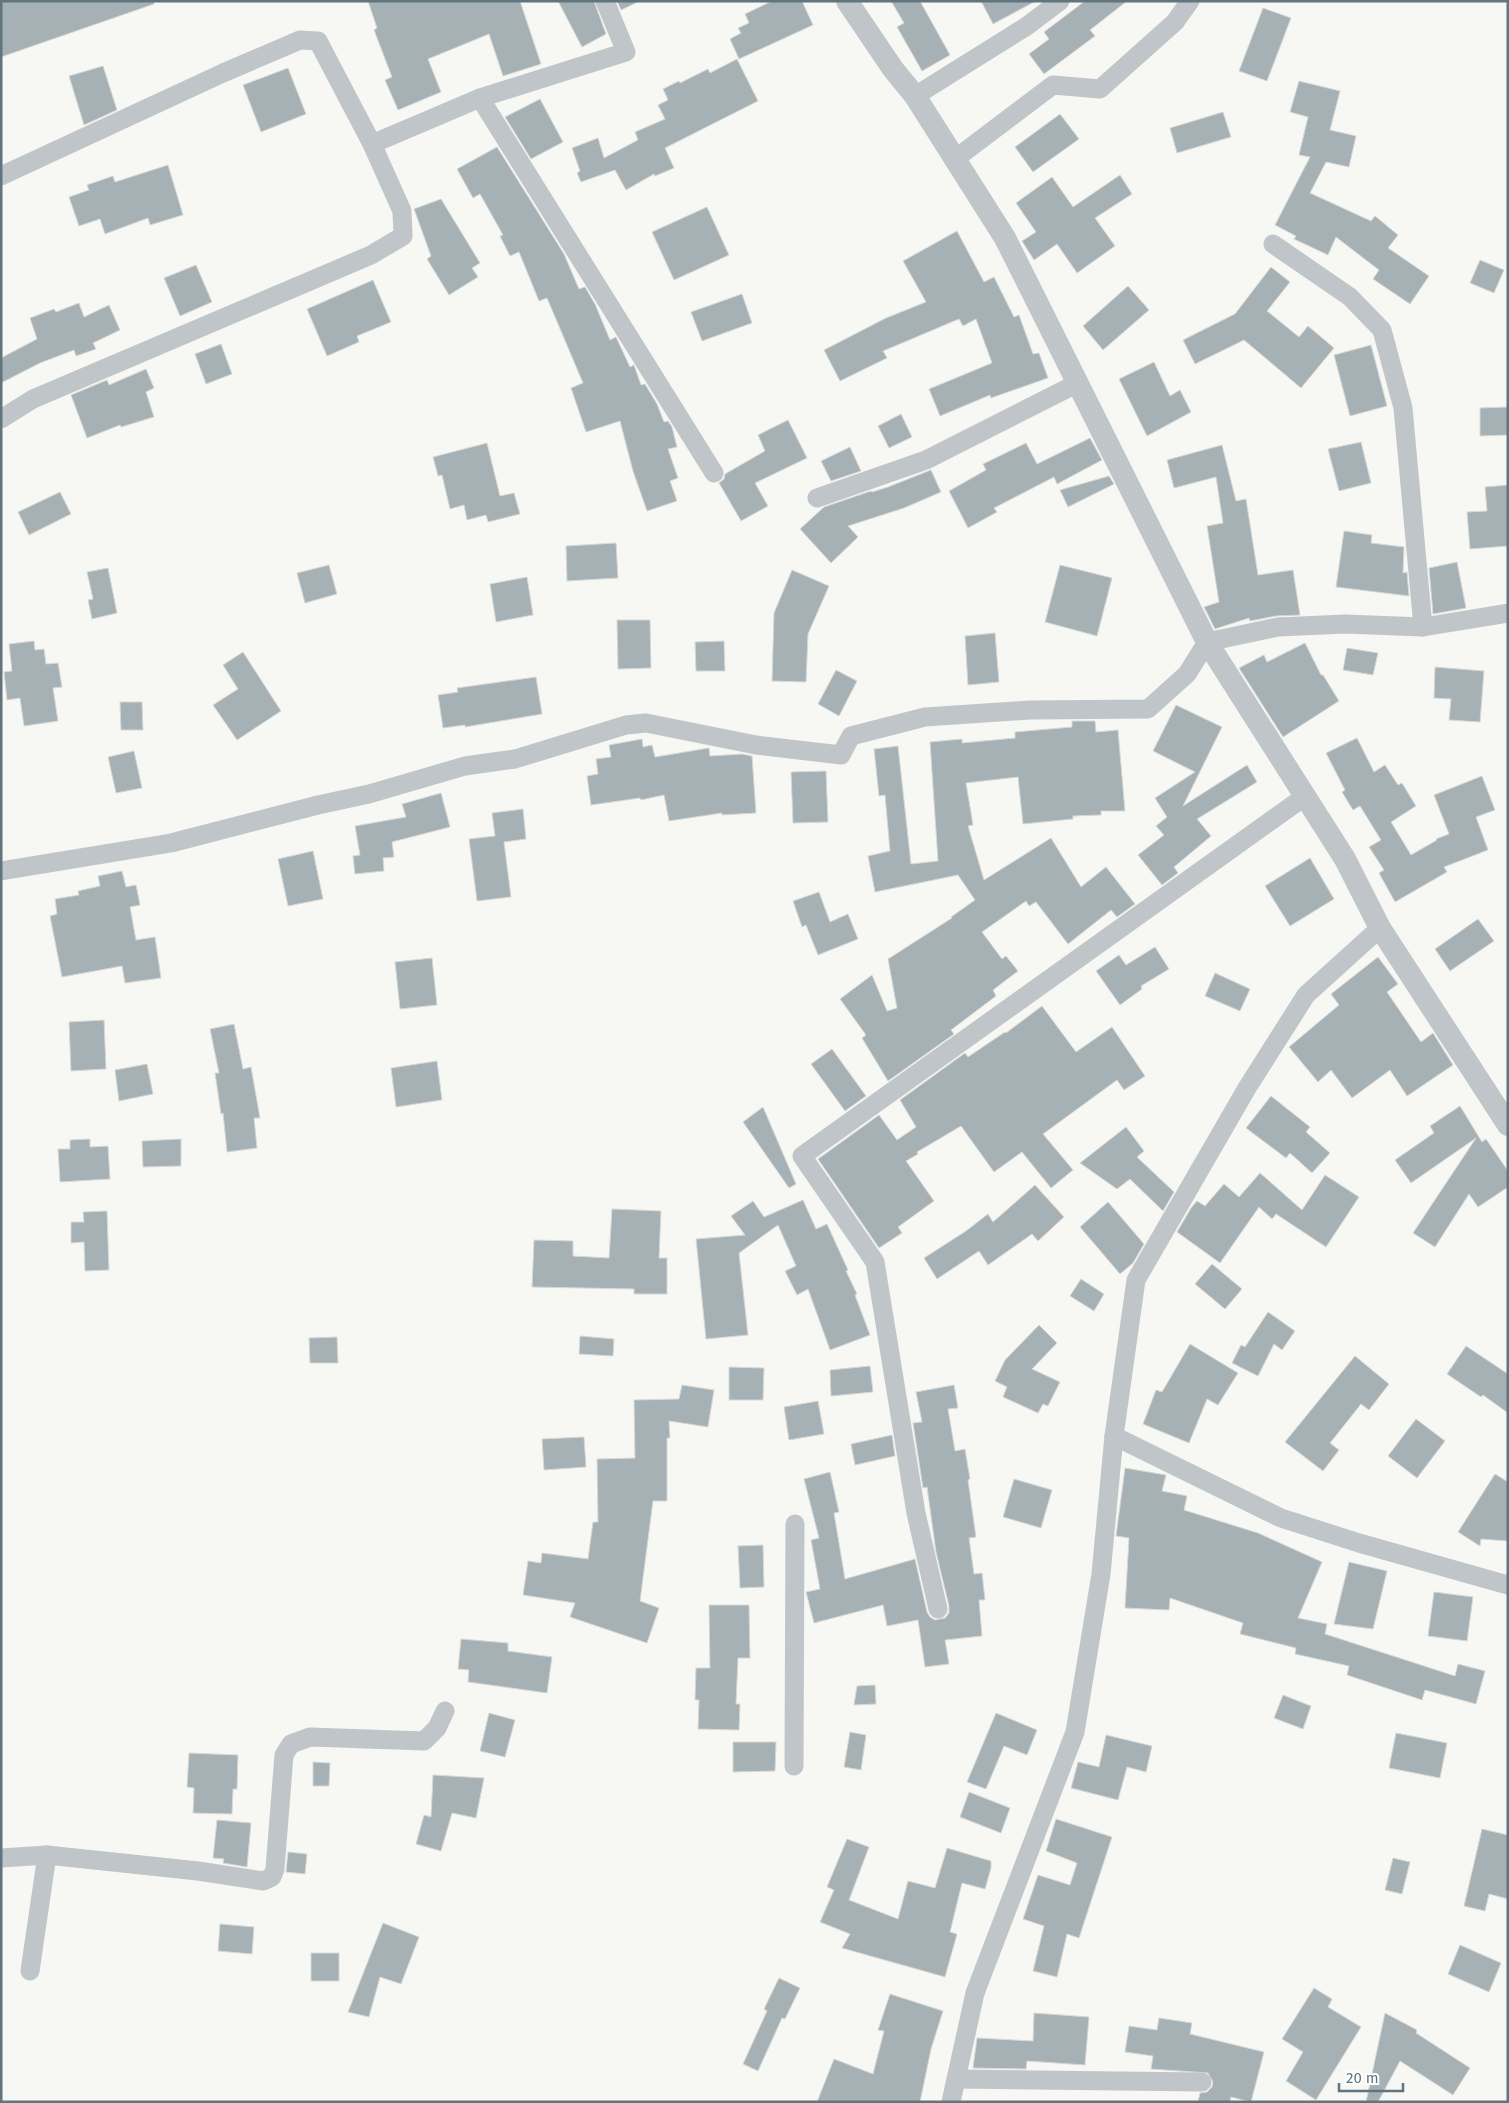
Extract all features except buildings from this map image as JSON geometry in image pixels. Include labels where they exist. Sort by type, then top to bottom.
[{"type":"street","points":[[372,144],[480,98],[626,52],[605,1]]},
{"type":"street","points":[[847,1],[893,69],[915,96],[1005,238],[1207,642],[1345,859],[1380,928],[1508,1125]]},
{"type":"street","points":[[915,96],[1028,26],[1060,1]]},
{"type":"street","points":[[955,159],[1053,85],[1100,89],[1175,22],[1190,1]]},
{"type":"street","points":[[1,176],[223,73],[300,40],[318,41],[372,144],[402,211],[403,236],[371,255],[33,399],[1,419]]},
{"type":"street","points":[[480,98],[714,473]]},
{"type":"street","points":[[1273,244],[1350,297],[1382,330],[1403,408],[1423,628]]},
{"type":"street","points":[[817,498],[926,460],[1078,383]]},
{"type":"street","points":[[1,871],[171,843],[318,805],[369,794],[465,766],[515,759],[626,725],[646,724],[756,745],[841,755],[851,736],[925,717],[1030,710],[1148,709],[1187,674],[1207,642],[1278,627],[1345,624],[1423,628],[1508,613]]},
{"type":"street","points":[[938,1609],[916,1513],[875,1262],[802,1156],[1304,797]]},
{"type":"street","points":[[951,2102],[975,1993],[1075,1732],[1101,1574],[1114,1436],[1136,1280],[1247,1088],[1306,995],[1380,928]]},
{"type":"street","points":[[1114,1436],[1281,1518],[1359,1544],[1508,1585]]},
{"type":"street","points":[[794,1766],[795,1524]]},
{"type":"street","points":[[1,1858],[47,1855],[198,1871],[264,1881],[272,1877],[275,1869],[284,1755],[291,1744],[310,1737],[424,1742],[437,1728],[445,1711]]},
{"type":"street","points":[[30,1971],[47,1855]]},
{"type":"street","points":[[956,2079],[1202,2082]]}]
